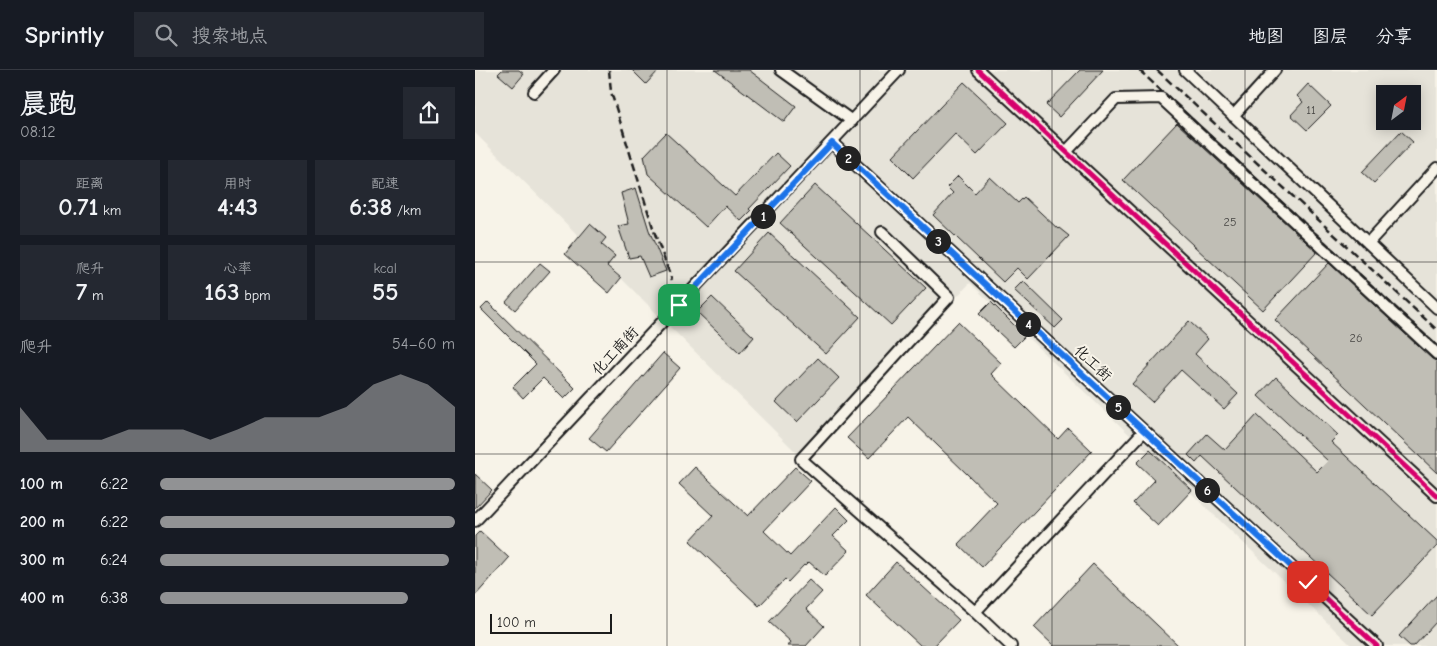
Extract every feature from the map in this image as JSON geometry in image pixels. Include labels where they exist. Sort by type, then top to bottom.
[{"type":"street","points":[[534,92],[554,70]]},
{"type":"street","points":[[781,70],[852,121]]},
{"type":"street","name":"化工南街","points":[[475,521],[899,70]]},
{"type":"street","points":[[978,70],[1437,496]]},
{"type":"street","points":[[1185,70],[1437,308]]},
{"type":"street","points":[[1233,116],[1275,70]]},
{"type":"street","points":[[1066,152],[1116,99],[1161,98],[1437,354]]},
{"type":"street","name":"化工街","points":[[832,143],[1377,646]]},
{"type":"street","points":[[1368,243],[1437,168]]},
{"type":"street","points":[[881,232],[949,297],[801,459],[1011,646]]},
{"type":"street","points":[[975,612],[1144,431]]},
{"type":"shaded area","points":[[475,70],[1437,70],[1437,646],[1352,646],[970,283],[803,459],[475,133]]},
{"type":"building","points":[[502,70],[519,70],[524,74],[513,87],[498,74]]},
{"type":"building","points":[[632,70],[659,70],[646,84]]},
{"type":"building","points":[[715,70],[749,70],[796,106],[784,122]]},
{"type":"building","points":[[1080,70],[1103,70],[1059,117],[1046,105]]},
{"type":"building","points":[[964,82],[1008,123],[977,155],[955,134],[913,178],[892,157]]},
{"type":"building","points":[[1308,84],[1331,106],[1307,130],[1291,115],[1303,102],[1297,96]]},
{"type":"building","points":[[1177,123],[1317,252],[1263,310],[1123,180]]},
{"type":"building","points":[[1401,131],[1413,142],[1374,183],[1362,172]]},
{"type":"building","points":[[666,133],[735,196],[776,153],[790,166],[749,209],[751,211],[741,221],[725,206],[706,227],[648,174],[644,156]]},
{"type":"building","points":[[958,176],[975,193],[990,177],[1018,203],[1024,197],[1058,229],[1069,236],[1028,279],[1017,268],[1003,282],[933,215],[953,193],[947,187]]},
{"type":"building","points":[[815,185],[926,288],[891,325],[780,223]]},
{"type":"building","points":[[636,188],[649,230],[666,271],[649,277],[640,256],[629,258],[618,226],[629,224],[621,193]]},
{"type":"building","points":[[590,224],[606,238],[601,244],[615,256],[607,266],[621,278],[609,293],[565,254]]},
{"type":"building","points":[[769,233],[860,317],[826,354],[734,271]]},
{"type":"building","points":[[540,263],[550,271],[515,310],[506,302]]},
{"type":"building","points":[[1329,263],[1432,359],[1437,361],[1437,473],[1275,320]]},
{"type":"building","points":[[1023,281],[1063,320],[1055,328],[1014,290]]},
{"type":"building","points":[[712,297],[754,337],[740,353],[697,312]]},
{"type":"building","points":[[488,302],[575,388],[564,399],[543,378],[523,398],[513,387],[536,364],[481,309]]},
{"type":"building","points":[[991,302],[1025,336],[1014,347],[979,314]]},
{"type":"building","points":[[1189,321],[1208,339],[1195,354],[1238,394],[1224,409],[1181,370],[1152,402],[1132,384]]},
{"type":"building","points":[[958,322],[1001,363],[991,374],[1058,439],[1068,428],[1092,451],[982,567],[958,544],[997,503],[908,417],[869,458],[847,438]]},
{"type":"building","points":[[663,353],[680,368],[606,452],[589,438]]},
{"type":"building","points":[[818,358],[839,378],[797,422],[776,402]]},
{"type":"building","points":[[1276,377],[1338,435],[1331,442],[1437,541],[1437,546],[1372,615],[1202,456],[1196,463],[1188,455],[1207,434],[1225,450],[1257,415],[1317,472],[1328,461],[1258,396]]},
{"type":"building","points":[[1150,450],[1192,490],[1158,526],[1133,503],[1155,480],[1137,463]]},
{"type":"building","points":[[695,467],[748,516],[795,467],[811,481],[764,531],[790,556],[836,507],[849,520],[833,536],[849,551],[825,576],[809,562],[804,565],[788,582],[785,579],[759,606],[690,541],[713,516],[679,484]]},
{"type":"building","points":[[475,474],[492,490],[475,508]]},
{"type":"building","points":[[480,531],[509,558],[475,596],[475,536]]},
{"type":"building","points":[[896,562],[959,620],[934,646],[921,646],[866,595]]},
{"type":"building","points":[[1093,564],[1179,646],[1054,646],[1034,627]]},
{"type":"building","points":[[809,580],[822,592],[806,609],[824,626],[806,646],[788,646],[791,642],[769,622]]},
{"type":"building","points":[[1437,595],[1437,621],[1414,646],[1410,646],[1399,636]]},
{"type":"railway","points":[[609,70],[611,92],[655,234],[672,280]]},
{"type":"railway","points":[[1139,70],[1437,346]]},
{"type":"railway","points":[[1157,70],[1437,330]]},
{"type":"cycle path","points":[[978,70],[1437,496]]},
{"type":"cycle path","points":[[832,143],[1377,646]]},
{"type":"route","points":[[679,305],[832,143],[1308,582]]}]
